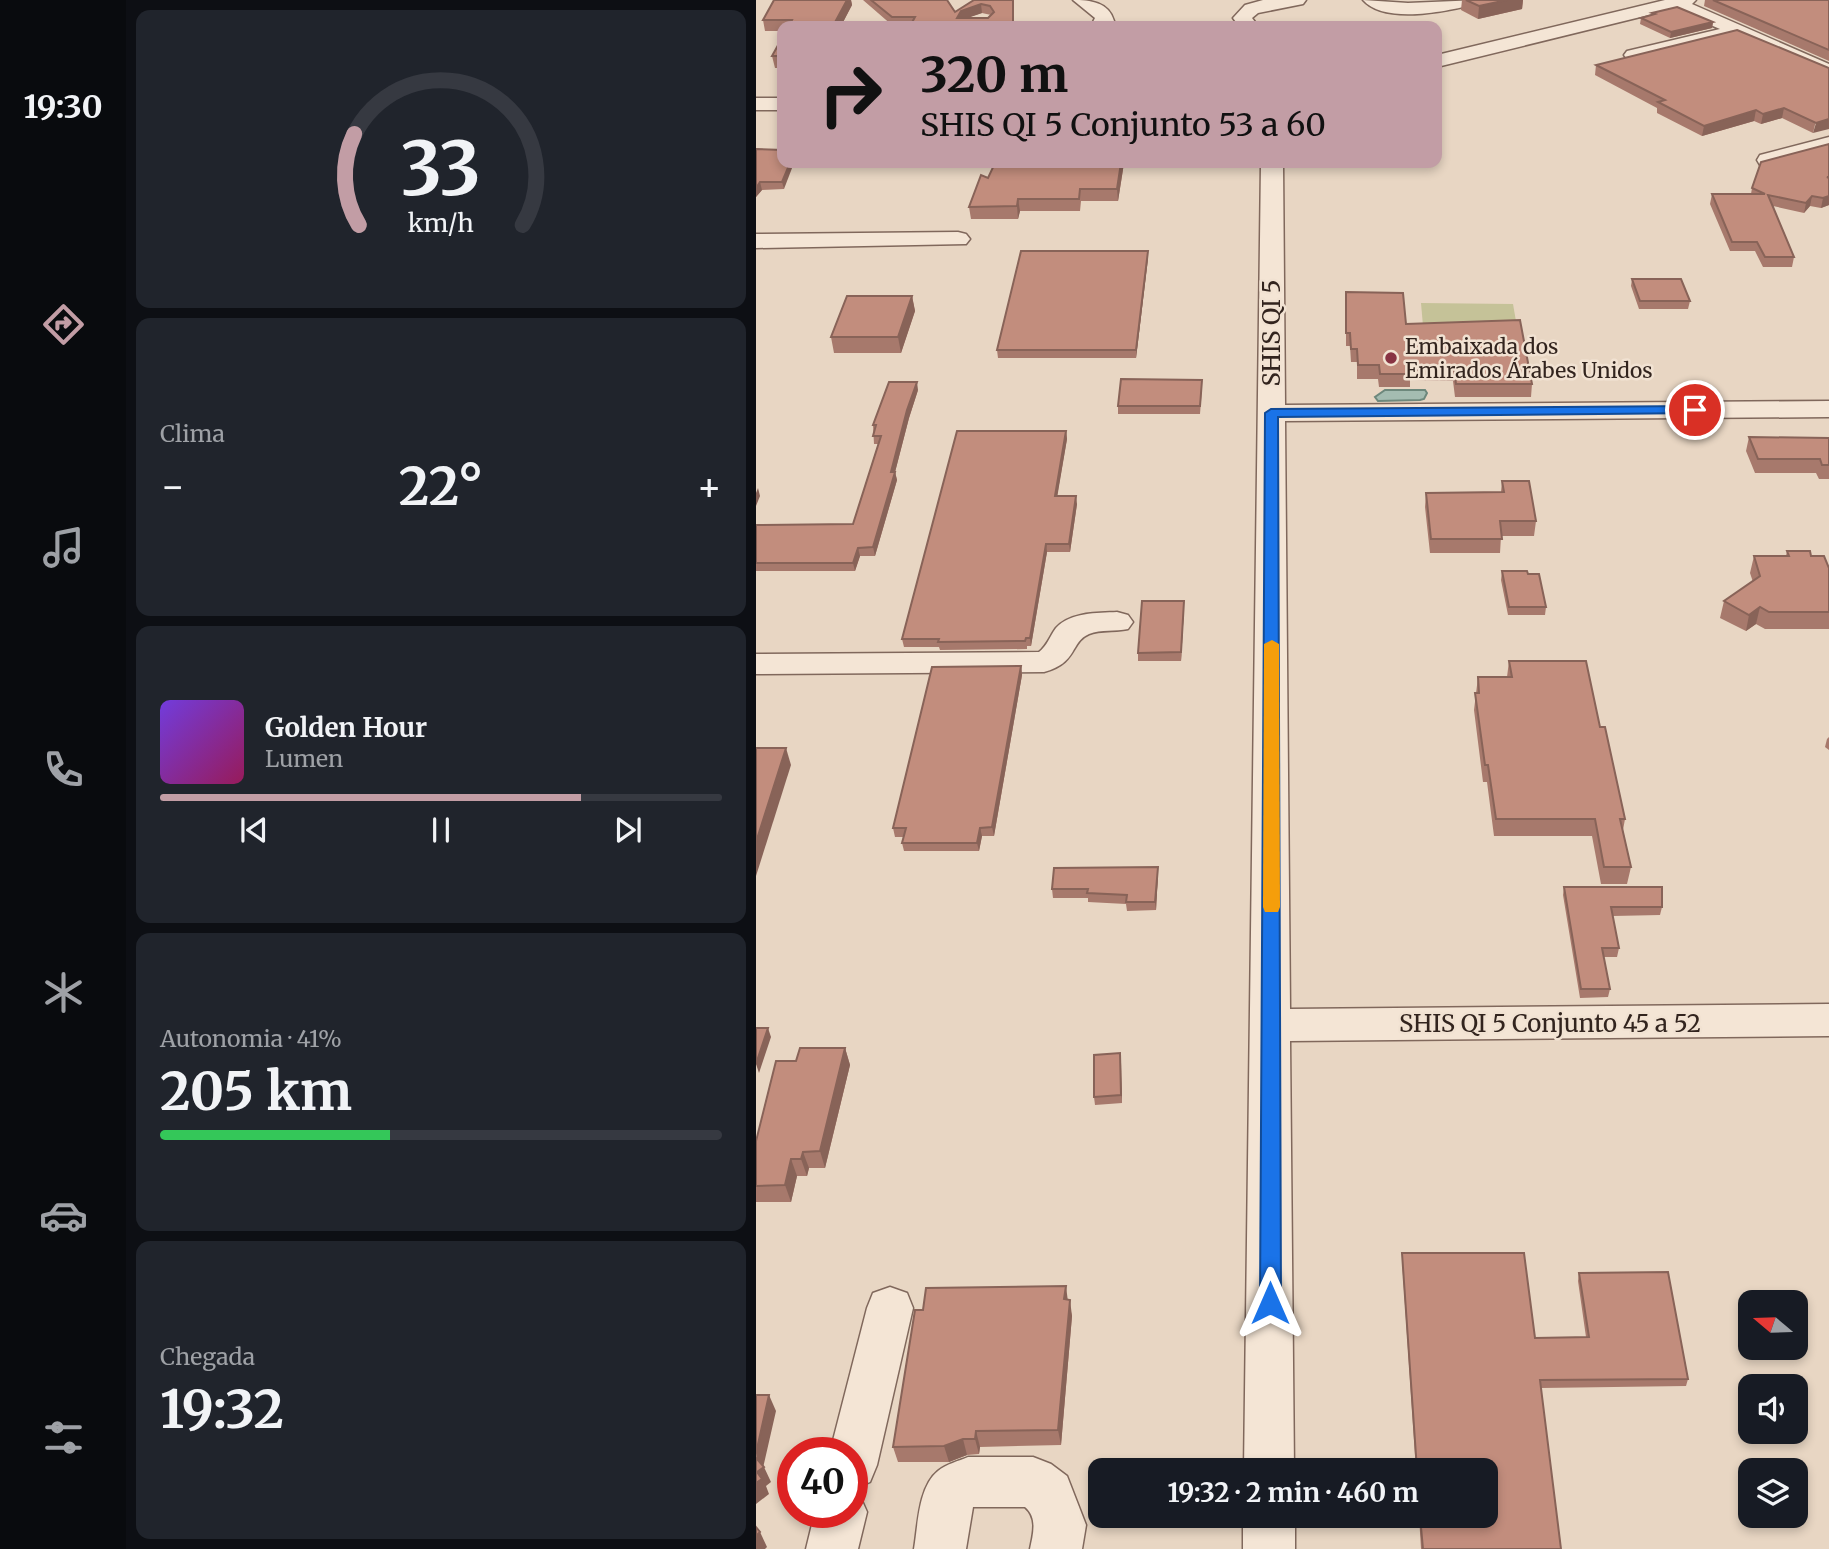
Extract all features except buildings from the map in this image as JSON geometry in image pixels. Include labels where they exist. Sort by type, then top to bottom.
[{"type":"street","points":[[1082,0],[1104,16],[1105,21]]},
{"type":"street","points":[[1245,21],[1242,18],[1244,13],[1252,9],[1297,0]]},
{"type":"street","points":[[1372,0],[1384,6],[1409,10],[1470,0]]},
{"type":"street","points":[[1442,60],[1681,1],[1737,30],[1829,71]]},
{"type":"street","points":[[1633,55],[1737,30]]},
{"type":"street","points":[[756,104],[777,104]]},
{"type":"street","points":[[1768,160],[1829,144]]},
{"type":"street","name":"SHIS QI 5","points":[[1269,1458],[1272,168]]},
{"type":"street","points":[[756,241],[958,239]]},
{"type":"street","points":[[1271,413],[1829,409]]},
{"type":"street","points":[[756,664],[1044,663],[1054,658],[1073,630],[1085,624],[1117,622]]},
{"type":"street","name":"SHIS QI 5 Conjunto 45 a 52","points":[[1272,1025],[1829,1020]]},
{"type":"street","points":[[859,1437],[890,1308]]},
{"type":"street","points":[[940,1549],[949,1497],[956,1488],[968,1482],[1033,1482],[1049,1494],[1056,1514],[1059,1525],[1056,1549]]},
{"type":"street","points":[[832,1549],[837,1528]]},
{"type":"street","points":[[1269,1528],[1269,1549]]},
{"type":"shaded area","points":[[1421,303],[1513,304],[1517,327],[1423,326]]},
{"type":"shaded area","points":[[1385,390],[1425,390],[1427,393],[1424,399],[1420,400],[1378,401],[1375,397]]},
{"type":"slow traffic","points":[[1272,644],[1272,907]]},
{"type":"place","name":"Embaixada dos Emirados Árabes Unidos","points":[[1391,358]]},
{"type":"route","points":[[1270,1303],[1271,413],[1695,410]]}]
